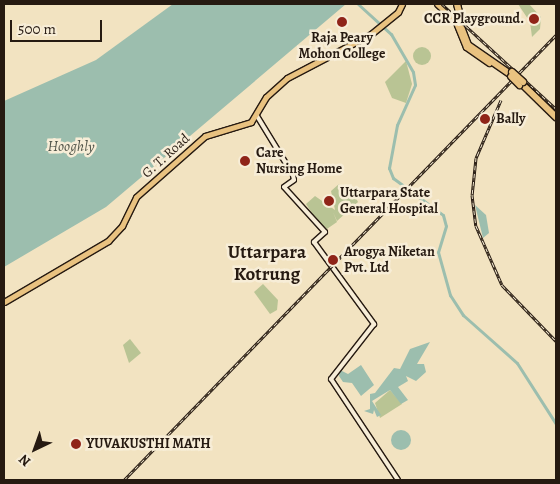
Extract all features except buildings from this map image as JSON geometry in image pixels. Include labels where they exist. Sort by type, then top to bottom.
[{"type":"highway","points":[[458,13],[472,46],[511,74],[556,118]]},
{"type":"main road","points":[[437,4],[449,17],[458,13]]},
{"type":"main road","points":[[398,480],[331,379],[374,324],[314,242],[325,232],[284,187],[294,179],[256,116],[266,97],[287,78],[379,29],[391,19],[399,8]]},
{"type":"main road","name":"G. T. Road","points":[[4,302],[108,241],[122,226],[136,197],[205,136],[249,123],[256,116]]},
{"type":"green space","name":"CCR Playground.","points":[[518,4],[529,4],[541,17],[540,29],[532,37],[530,22]]},
{"type":"green space","points":[[422,47],[428,50],[431,56],[428,62],[422,65],[416,62],[413,56],[416,50]]},
{"type":"green space","points":[[406,61],[412,84],[406,103],[392,98],[385,82]]},
{"type":"green space","points":[[339,184],[345,194],[352,190],[358,202],[337,221],[333,212],[337,222],[324,231],[306,204],[315,196],[335,210],[331,191]]},
{"type":"green space","points":[[263,284],[278,300],[277,310],[270,314],[254,292]]},
{"type":"green space","points":[[130,339],[141,353],[129,363],[123,345]]},
{"type":"green space","points":[[390,390],[402,404],[380,418],[375,403]]},
{"type":"water","name":"Hooghly","points":[[173,4],[346,4],[106,207],[4,267],[4,101],[96,60]]},
{"type":"water","points":[[475,205],[486,215],[489,233],[483,238]]},
{"type":"water","points":[[430,342],[417,364],[424,364],[426,372],[416,381],[406,376],[408,381],[398,387],[408,400],[401,404],[390,390],[372,401],[381,415],[377,417],[374,410],[373,414],[364,411],[370,409],[370,394],[375,393],[394,368],[400,369],[410,349]]},
{"type":"water","points":[[361,365],[374,385],[361,396],[352,383],[343,382],[339,376],[340,370],[348,374]]},
{"type":"water","points":[[401,430],[408,433],[411,440],[408,447],[401,450],[394,447],[391,440],[394,433]]},
{"type":"waterway","points":[[358,4],[391,34],[413,72],[415,85],[397,125],[389,168],[393,178],[443,215],[446,226],[438,252],[450,295],[463,315],[517,363],[556,424]]},
{"type":"railway","points":[[442,4],[556,109]]},
{"type":"railway","points":[[124,480],[556,35]]},
{"type":"railway","points":[[501,100],[476,158],[472,195],[476,226],[502,285],[556,341]]},
{"type":"place","name":"CCR Playground.","points":[[534,19]]},
{"type":"place","name":"Raja Peary Mohon College","points":[[342,22]]},
{"type":"place","name":"Bally","points":[[485,119]]},
{"type":"place","name":"Care Nursing Home","points":[[245,161]]},
{"type":"place","name":"Uttarpara State General Hospital","points":[[329,201]]},
{"type":"place","name":"Arogya Niketan Pvt. Ltd","points":[[333,260]]},
{"type":"place","name":"YUVAKUSTHI MATH","points":[[76,444]]},
{"type":"district","name":"Uttarpara Kotrung","points":[[267,264]]}]
